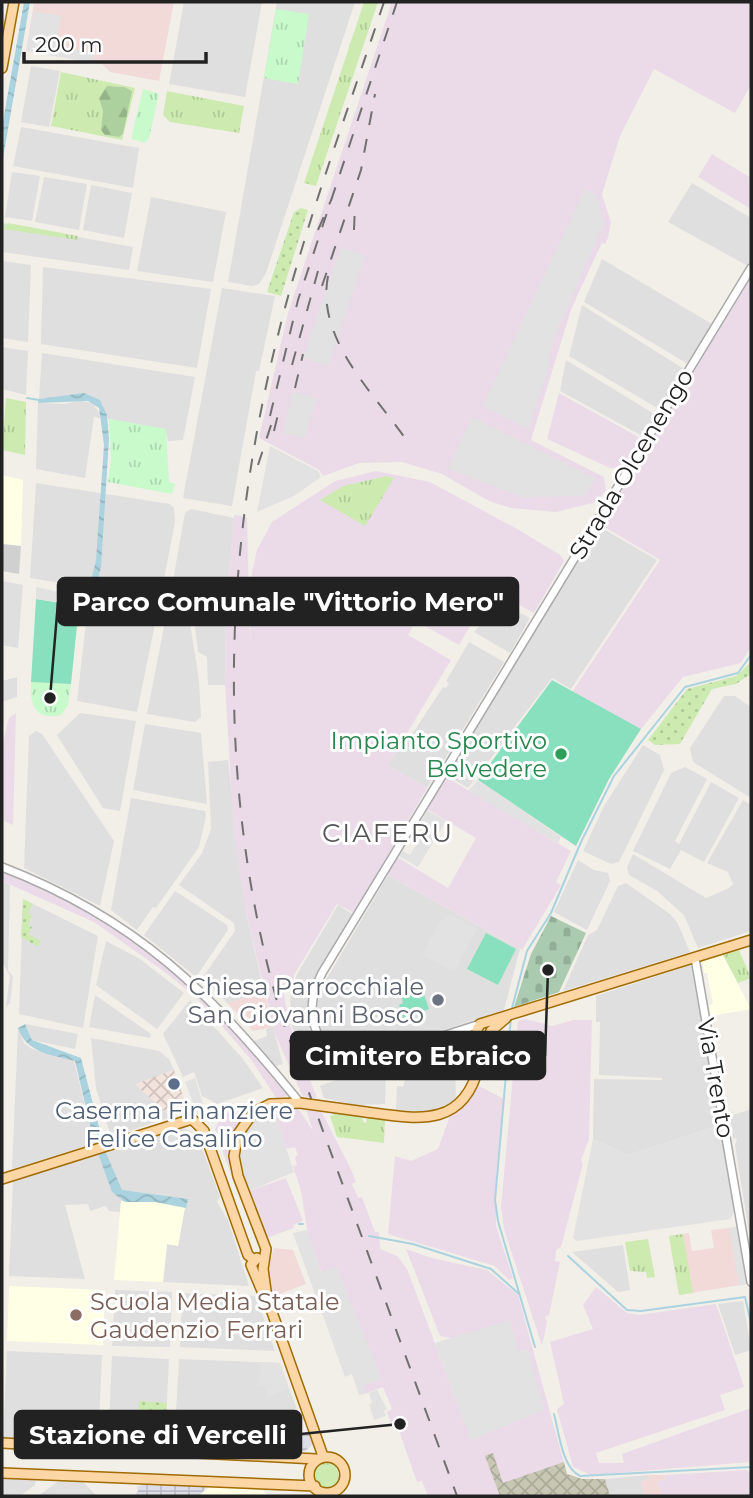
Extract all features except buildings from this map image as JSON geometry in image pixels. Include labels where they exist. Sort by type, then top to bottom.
[{"type":"main road","points":[[2,68],[14,2]]},
{"type":"main road","points":[[259,1264],[267,1254],[238,1176],[234,1145],[247,1119],[270,1104],[300,1103],[428,1118],[450,1110],[467,1094],[478,1068],[483,1030],[511,1016],[751,940]]},
{"type":"main road","points":[[2,1180],[179,1121],[195,1119],[204,1131],[248,1255],[259,1264],[267,1298],[311,1421],[320,1457],[310,1474],[315,1486]]},
{"type":"main road","points":[[2,1443],[332,1457],[342,1468],[344,1481],[337,1494],[327,1493],[315,1486],[2,1474]]},
{"type":"street","name":"Strada Olcenengo","points":[[483,1030],[460,1031],[331,1072],[311,1016],[316,986],[751,268]]},
{"type":"street","points":[[2,867],[61,892],[139,937],[199,987],[265,1059],[300,1103]]},
{"type":"street","name":"Via Trento","points":[[695,958],[751,1282]]},
{"type":"shaded area","points":[[34,2],[174,2],[159,81],[110,72],[102,64],[26,51]]},
{"type":"shaded area","points":[[184,2],[262,2],[245,97],[169,84]]},
{"type":"shaded area","points":[[277,2],[355,2],[266,273],[259,284],[252,286],[228,282]]},
{"type":"shaded area","points":[[392,2],[751,2],[751,85],[735,113],[654,69],[620,136],[602,194],[611,222],[608,238],[605,244],[602,243],[572,307],[531,440],[604,477],[606,490],[597,502],[556,512],[511,508],[489,501],[442,474],[402,462],[359,463],[323,476],[319,470],[259,438],[288,313]]},
{"type":"shaded area","points":[[34,11],[61,16],[56,46],[94,53],[93,63],[26,51]]},
{"type":"shaded area","points":[[31,66],[60,71],[49,127],[21,122]]},
{"type":"shaded area","points":[[21,127],[139,148],[133,188],[13,166]]},
{"type":"shaded area","points":[[712,154],[751,178],[751,209],[698,177]]},
{"type":"shaded area","points":[[12,172],[40,176],[32,221],[5,217]]},
{"type":"shaded area","points":[[44,177],[87,184],[79,230],[35,222]]},
{"type":"shaded area","points":[[692,183],[751,218],[751,260],[748,266],[668,222]]},
{"type":"shaded area","points":[[91,185],[132,193],[124,238],[83,230]]},
{"type":"shaded area","points":[[585,189],[597,196],[604,223],[553,340],[546,376],[528,429],[483,406]]},
{"type":"shaded area","points":[[151,197],[226,212],[213,282],[137,271]]},
{"type":"shaded area","points":[[2,223],[133,247],[129,270],[2,252]]},
{"type":"shaded area","points":[[341,247],[365,256],[328,366],[303,358]]},
{"type":"shaded area","points":[[602,259],[712,324],[688,364],[584,302]]},
{"type":"shaded area","points":[[2,261],[31,265],[28,342],[2,338]]},
{"type":"shaded area","points":[[43,267],[211,289],[197,368],[41,344]]},
{"type":"shaded area","points":[[751,277],[751,646],[741,663],[683,677],[641,729],[572,692],[660,560],[601,525]]},
{"type":"shaded area","points":[[222,288],[275,296],[259,371],[256,371],[232,506],[183,498]]},
{"type":"shaded area","points":[[582,305],[684,369],[659,409],[569,356]]},
{"type":"shaded area","points":[[2,347],[28,351],[26,395],[2,389]]},
{"type":"shaded area","points":[[42,353],[195,377],[183,440],[168,441],[165,429],[108,419],[100,400],[85,394],[39,399]]},
{"type":"shaded area","points":[[566,360],[656,415],[644,437],[560,391]]},
{"type":"shaded area","points":[[292,392],[317,398],[304,438],[284,433]]},
{"type":"shaded area","points":[[559,393],[642,439],[623,468],[610,468],[547,439]]},
{"type":"shaded area","points":[[79,401],[93,403],[100,415],[100,418],[94,417],[85,478],[36,469],[38,403],[64,404]]},
{"type":"shaded area","points":[[472,417],[595,478],[585,496],[522,497],[448,469]]},
{"type":"shaded area","points":[[270,446],[318,471],[321,477],[294,496],[257,512]]},
{"type":"shaded area","points":[[376,471],[430,482],[519,530],[560,555],[564,561],[534,613],[497,592],[500,587],[495,584],[459,645],[416,621],[408,635],[451,660],[388,765],[427,788],[354,913],[337,904],[294,975],[293,988],[283,988],[289,1023],[317,1098],[303,1097],[275,1034],[246,912],[234,833],[225,685],[226,616],[234,515],[247,517],[250,640],[252,572],[257,550],[272,522],[335,481]]},
{"type":"shaded area","points":[[2,475],[23,480],[21,546],[2,544]]},
{"type":"shaded area","points":[[36,483],[170,504],[174,508],[175,522],[160,600],[30,578]]},
{"type":"shaded area","points":[[191,509],[234,518],[226,616],[225,685],[208,685],[207,657],[198,652],[194,618],[197,611],[192,606],[169,602],[185,513]]},
{"type":"shaded area","points":[[600,527],[657,560],[571,689],[552,678],[468,788],[445,774]]},
{"type":"shaded area","points":[[2,544],[21,546],[19,574],[2,571]]},
{"type":"shaded area","points":[[2,581],[23,585],[18,648],[2,645]]},
{"type":"shaded area","points":[[36,587],[77,596],[76,605],[36,599]]},
{"type":"shaded area","points":[[89,596],[158,609],[137,712],[77,701]]},
{"type":"shaded area","points":[[168,606],[188,610],[199,681],[201,717],[195,722],[147,714]]},
{"type":"shaded area","points":[[518,612],[530,618],[510,653],[474,632],[486,619],[497,613]]},
{"type":"shaded area","points":[[469,642],[504,662],[427,788],[388,765],[405,737],[409,739],[443,687],[446,688],[449,683],[446,681]]},
{"type":"shaded area","points":[[17,677],[17,697],[2,702],[2,681]]},
{"type":"shaded area","points":[[724,696],[735,696],[751,707],[751,798],[693,762],[690,748]]},
{"type":"shaded area","points":[[16,713],[13,825],[2,820],[2,747],[9,718]]},
{"type":"shaded area","points":[[80,713],[136,721],[120,811],[103,808],[57,735]]},
{"type":"shaded area","points":[[145,724],[201,733],[207,804],[133,790]]},
{"type":"shaded area","points":[[36,731],[42,734],[114,841],[100,906],[24,868],[29,736]]},
{"type":"shaded area","points":[[643,745],[660,755],[664,770],[619,862],[611,864],[583,851],[604,806]]},
{"type":"shaded area","points":[[228,760],[246,912],[264,992],[227,1003],[203,977],[235,931],[234,923],[179,885],[202,853],[211,829],[208,762]]},
{"type":"shaded area","points":[[685,767],[707,779],[675,841],[679,844],[711,782],[739,798],[704,862],[681,850],[670,869],[633,851],[671,773]]},
{"type":"shaded area","points":[[446,777],[571,851],[556,882],[561,885],[522,950],[388,875],[397,857],[448,888],[476,838],[427,809]]},
{"type":"shaded area","points":[[478,780],[561,837],[558,843],[468,791]]},
{"type":"shaded area","points":[[131,798],[205,811],[206,816],[199,847],[137,930],[111,910]]},
{"type":"shaded area","points":[[743,800],[751,805],[751,931],[698,948],[684,915],[657,891],[629,875],[627,867],[633,854],[706,898],[729,888],[733,884],[728,872],[707,863]]},
{"type":"shaded area","points":[[427,810],[446,821],[418,867],[399,856],[403,851],[410,855],[427,828],[420,823]]},
{"type":"shaded area","points":[[578,860],[594,870],[608,873],[610,881],[587,930],[554,912]]},
{"type":"shaded area","points":[[2,871],[99,916],[169,966],[231,1027],[287,1096],[276,1098],[252,1061],[195,996],[94,922],[2,881]]},
{"type":"shaded area","points":[[388,875],[520,949],[504,1010],[334,1066],[316,1014],[320,990]]},
{"type":"shaded area","points":[[2,881],[10,885],[8,970],[13,977],[10,1003],[6,1007],[10,976],[2,962]]},
{"type":"shaded area","points":[[626,883],[670,914],[677,922],[690,952],[563,991],[588,935],[597,930],[618,886]]},
{"type":"shaded area","points":[[175,891],[227,925],[228,930],[196,977],[144,935]]},
{"type":"shaded area","points":[[23,899],[98,936],[83,1028],[19,1014]]},
{"type":"shaded area","points":[[338,905],[354,915],[310,986],[306,1018],[322,1069],[308,1074],[291,1023],[290,989],[294,989],[296,976]]},
{"type":"shaded area","points":[[449,914],[477,929],[454,971],[422,955],[442,919]]},
{"type":"shaded area","points":[[106,941],[140,959],[184,993],[157,1029],[96,985]]},
{"type":"shaded area","points":[[723,955],[751,1009],[711,1016],[709,1005],[713,1004],[702,961]]},
{"type":"shaded area","points":[[691,965],[720,1125],[628,1155],[593,1139],[594,1079],[662,1078],[599,1075],[600,1022],[596,1022],[596,996]]},
{"type":"shaded area","points":[[264,992],[273,1027],[253,1031],[227,1003]]},
{"type":"shaded area","points":[[95,995],[151,1034],[150,1038],[89,1027]]},
{"type":"shaded area","points":[[190,1000],[243,1059],[263,1088],[217,1104],[202,1096],[194,1072],[183,1077],[163,1034]]},
{"type":"shaded area","points":[[525,1019],[553,1026],[573,1020],[592,1020],[589,1139],[581,1160],[583,1164],[561,1247],[556,1250],[555,1261],[560,1262],[549,1315],[545,1317],[547,1322],[542,1346],[504,1229],[501,1207],[518,1021]]},
{"type":"shaded area","points":[[25,1024],[78,1034],[75,1049],[32,1040]]},
{"type":"shaded area","points":[[273,1027],[283,1064],[276,1066],[254,1041],[267,1036],[266,1029]]},
{"type":"shaded area","points":[[18,1028],[24,1043],[32,1049],[74,1061],[94,1143],[12,1169]]},
{"type":"shaded area","points":[[466,1036],[467,1062],[455,1062],[456,1100],[429,1112],[396,1110],[397,1086],[403,1087],[405,1080],[400,1061]]},
{"type":"shaded area","points":[[91,1038],[159,1051],[169,1059],[174,1070],[136,1084],[171,1117],[111,1137],[96,1088]]},
{"type":"shaded area","points":[[383,1063],[386,1074],[385,1104],[356,1105],[324,1098],[320,1086]]},
{"type":"shaded area","points":[[174,1070],[185,1101],[178,1114],[171,1117],[135,1084]]},
{"type":"shaded area","points":[[195,1078],[205,1111],[197,1114],[185,1082]]},
{"type":"shaded area","points":[[479,1086],[504,1099],[496,1173],[496,1226],[513,1278],[509,1280],[495,1266],[388,1234],[395,1156],[411,1161],[438,1149],[450,1116],[467,1103]]},
{"type":"shaded area","points":[[298,1108],[313,1131],[306,1109],[321,1111],[350,1167],[356,1182],[352,1184],[358,1198],[362,1197],[375,1232],[379,1232],[380,1249],[397,1256],[407,1269],[471,1439],[544,1410],[527,1350],[518,1352],[440,1336],[406,1249],[432,1258],[487,1270],[518,1295],[567,1474],[582,1479],[605,1479],[610,1496],[428,1496],[422,1481],[417,1482],[398,1428],[393,1429],[387,1412],[392,1409],[383,1387],[365,1394],[308,1235],[301,1191],[293,1166],[297,1165],[295,1157],[298,1155],[295,1147],[286,1149],[273,1109]]},
{"type":"shaded area","points":[[241,1109],[249,1125],[240,1165],[242,1172],[232,1177],[215,1129],[221,1115]]},
{"type":"shaded area","points":[[273,1109],[294,1172],[249,1191],[239,1158],[242,1137],[254,1120]]},
{"type":"shaded area","points":[[751,1109],[751,1245],[735,1145],[737,1139],[733,1138],[730,1116]]},
{"type":"shaded area","points":[[720,1125],[735,1210],[730,1219],[577,1241],[573,1238],[593,1139],[628,1155]]},
{"type":"shaded area","points":[[183,1128],[197,1134],[220,1197],[217,1202],[228,1220],[249,1286],[163,1282],[167,1244],[178,1246],[185,1207],[121,1201],[120,1212],[109,1211],[106,1206],[90,1211],[88,1204],[65,1205],[85,1279],[9,1276],[13,1181]]},
{"type":"shaded area","points":[[286,1178],[303,1221],[293,1225],[294,1228],[267,1238],[249,1191]]},
{"type":"shaded area","points":[[121,1201],[158,1201],[185,1207],[178,1246],[167,1244],[163,1282],[114,1280]]},
{"type":"shaded area","points":[[737,1227],[746,1284],[679,1295],[669,1236],[689,1233],[692,1251],[714,1248],[711,1230]]},
{"type":"shaded area","points":[[737,1227],[746,1284],[739,1286],[729,1228]]},
{"type":"shaded area","points":[[307,1230],[321,1272],[336,1267],[378,1370],[380,1379],[363,1386],[365,1394],[359,1395],[352,1374],[345,1377],[293,1233]]},
{"type":"shaded area","points":[[623,1245],[630,1290],[618,1292],[572,1252]]},
{"type":"shaded area","points":[[274,1248],[293,1250],[306,1284],[277,1295],[269,1292],[266,1273]]},
{"type":"shaded area","points":[[9,1286],[105,1290],[103,1345],[7,1341]]},
{"type":"shaded area","points":[[596,1287],[627,1313],[639,1315],[716,1304],[744,1387],[720,1395],[725,1410],[596,1453],[599,1463],[624,1463],[622,1454],[751,1408],[751,1462],[591,1475],[573,1467],[557,1409],[564,1404],[550,1342],[593,1329],[583,1305]]},
{"type":"shaded area","points":[[115,1290],[172,1292],[170,1347],[112,1346]]},
{"type":"shaded area","points":[[182,1293],[256,1296],[275,1351],[180,1347]]},
{"type":"shaded area","points":[[743,1301],[751,1350],[735,1355],[718,1304]]},
{"type":"shaded area","points":[[510,1320],[518,1352],[528,1350],[544,1410],[471,1440],[435,1343]]},
{"type":"shaded area","points":[[7,1351],[102,1355],[98,1444],[3,1440]]},
{"type":"shaded area","points":[[112,1356],[169,1359],[165,1446],[108,1444]]},
{"type":"shaded area","points":[[179,1359],[280,1363],[303,1426],[254,1450],[174,1447]]},
{"type":"shaded area","points":[[260,1362],[280,1363],[289,1388],[268,1397],[264,1385],[259,1385]]},
{"type":"shaded area","points":[[377,1390],[387,1409],[384,1411],[386,1416],[374,1420],[369,1393]]},
{"type":"shaded area","points":[[308,1431],[313,1444],[304,1452],[273,1451],[274,1447]]},
{"type":"shaded area","points":[[493,1453],[503,1483],[564,1462],[567,1474],[582,1479],[605,1479],[610,1496],[500,1496],[485,1456]]},
{"type":"shaded area","points":[[747,1470],[751,1474],[751,1496],[662,1496],[657,1482],[666,1479],[664,1475]]},
{"type":"shaded area","points":[[648,1475],[648,1479],[641,1482],[645,1496],[610,1496],[605,1479]]},
{"type":"shaded area","points":[[648,1475],[664,1475],[666,1479],[657,1482],[662,1496],[645,1496],[640,1482],[648,1479]]},
{"type":"shaded area","points":[[2,1478],[36,1479],[35,1485],[20,1496],[2,1496]]},
{"type":"shaded area","points":[[60,1480],[82,1481],[97,1496],[38,1496]]},
{"type":"shaded area","points":[[144,1484],[206,1488],[199,1496],[134,1496],[138,1491],[137,1487]]},
{"type":"shaded area","points":[[211,1486],[263,1488],[266,1496],[199,1496]]},
{"type":"green space","points":[[364,2],[378,2],[316,186],[304,183]]},
{"type":"green space","points":[[276,9],[309,14],[298,84],[264,78]]},
{"type":"green space","points":[[61,72],[135,88],[122,140],[51,126]],"holes":[[[112,86],[124,87],[119,137],[105,135],[102,123]]]},
{"type":"green space","points":[[107,86],[124,87],[132,91],[123,134],[119,137],[105,135],[101,130],[103,111],[99,98]]},
{"type":"green space","points":[[143,89],[159,94],[149,138],[145,143],[132,139]]},
{"type":"green space","points":[[167,91],[244,106],[239,133],[170,122],[163,115]]},
{"type":"green space","points":[[301,208],[308,210],[281,296],[267,292],[294,212]]},
{"type":"green space","points":[[8,223],[78,236],[78,240],[3,229]]},
{"type":"green space","points":[[6,398],[26,402],[25,455],[2,450]]},
{"type":"green space","points":[[109,419],[166,429],[169,482],[175,484],[172,494],[108,482],[111,460]]},
{"type":"green space","points":[[387,476],[394,478],[365,526],[320,500],[343,486]]},
{"type":"green space","points":[[36,599],[79,606],[71,684],[31,682]]},
{"type":"green space","points":[[751,662],[751,674],[736,684],[712,689],[680,744],[655,745],[648,740],[687,689],[736,676]]},
{"type":"green space","name":"Impianto Sportivo Belvedere","points":[[552,680],[641,729],[609,779],[576,846],[478,780]]},
{"type":"green space","points":[[31,682],[71,684],[68,705],[61,715],[39,713],[31,697]]},
{"type":"green space","points":[[23,899],[33,904],[28,913],[32,916],[28,925],[32,927],[28,934],[41,941],[38,947],[21,937]]},
{"type":"green space","points":[[551,916],[586,933],[559,992],[514,1007],[531,954]]},
{"type":"green space","points":[[486,933],[516,949],[498,985],[467,969]]},
{"type":"green space","points":[[739,950],[751,978],[738,983],[723,955]]},
{"type":"green space","points":[[421,986],[429,1009],[403,1018],[399,1005],[403,1003],[400,993]]},
{"type":"green space","points":[[333,1112],[361,1115],[364,1123],[367,1122],[365,1116],[385,1119],[384,1143],[337,1137],[330,1116],[334,1115]]},
{"type":"green space","points":[[683,1234],[693,1293],[679,1295],[669,1236]]},
{"type":"green space","points":[[648,1239],[655,1277],[647,1278],[646,1272],[630,1271],[625,1242]]},
{"type":"green space","points":[[139,1401],[167,1403],[166,1413],[146,1414],[141,1426],[137,1426]]},
{"type":"green space","points":[[328,1458],[335,1463],[340,1478],[336,1487],[329,1490],[318,1485],[313,1471],[320,1459]]},
{"type":"water","points":[[24,2],[30,2],[2,164],[2,127]]},
{"type":"water","points":[[84,393],[100,400],[107,415],[109,439],[101,567],[96,588],[90,585],[96,560],[104,445],[99,408],[88,401],[38,403],[39,399]]},
{"type":"water","points":[[25,1024],[32,1040],[81,1058],[106,1153],[122,1190],[188,1199],[186,1208],[155,1202],[125,1202],[112,1192],[94,1142],[75,1061],[33,1048],[18,1028]]},
{"type":"waterway","points":[[27,398],[39,400]]},
{"type":"waterway","points":[[511,1012],[527,951],[551,913],[581,842],[614,776],[685,687],[738,673],[751,655]]},
{"type":"waterway","points":[[511,1017],[495,1200],[498,1221],[535,1347]]},
{"type":"waterway","points":[[369,1236],[413,1244],[491,1269],[519,1294]]},
{"type":"waterway","points":[[568,1256],[627,1310],[641,1311],[745,1297],[751,1323]]},
{"type":"waterway","points":[[554,1414],[565,1458],[580,1476],[751,1467]]},
{"type":"railway","points":[[384,2],[300,254],[258,424],[245,509],[237,595],[234,681],[237,767],[246,853],[261,938],[283,1022],[457,1496]]},
{"type":"railway","points":[[270,416],[298,300],[397,2]]},
{"type":"railway","points":[[322,286],[361,170],[375,94]]},
{"type":"railway","points":[[318,230],[332,198]]},
{"type":"railway","points":[[354,230],[355,205]]},
{"type":"railway","points":[[292,365],[318,271]]},
{"type":"railway","points":[[328,276],[326,299],[338,342],[349,362],[405,438]]},
{"type":"railway","points":[[295,388],[303,354]]},
{"type":"railway","points":[[274,431],[280,406]]},
{"type":"railway","points":[[258,465],[273,419]]},
{"type":"place","name":"Parco Comunale \"Vittorio Mero\"","points":[[50,698]]},
{"type":"place","name":"Impianto Sportivo Belvedere","points":[[561,754]]},
{"type":"place","name":"Cimitero Ebraico","points":[[548,970]]},
{"type":"place","name":"Chiesa Parrocchiale San Giovanni Bosco","points":[[438,1000]]},
{"type":"place","name":"Caserma Finanziere Felice Casalino","points":[[174,1084]]},
{"type":"place","name":"Scuola Media Statale Gaudenzio Ferrari","points":[[76,1315]]},
{"type":"place","name":"Stazione di Vercelli","points":[[400,1424]]},
{"type":"district","name":"CIAFERU","points":[[388,833]]}]
